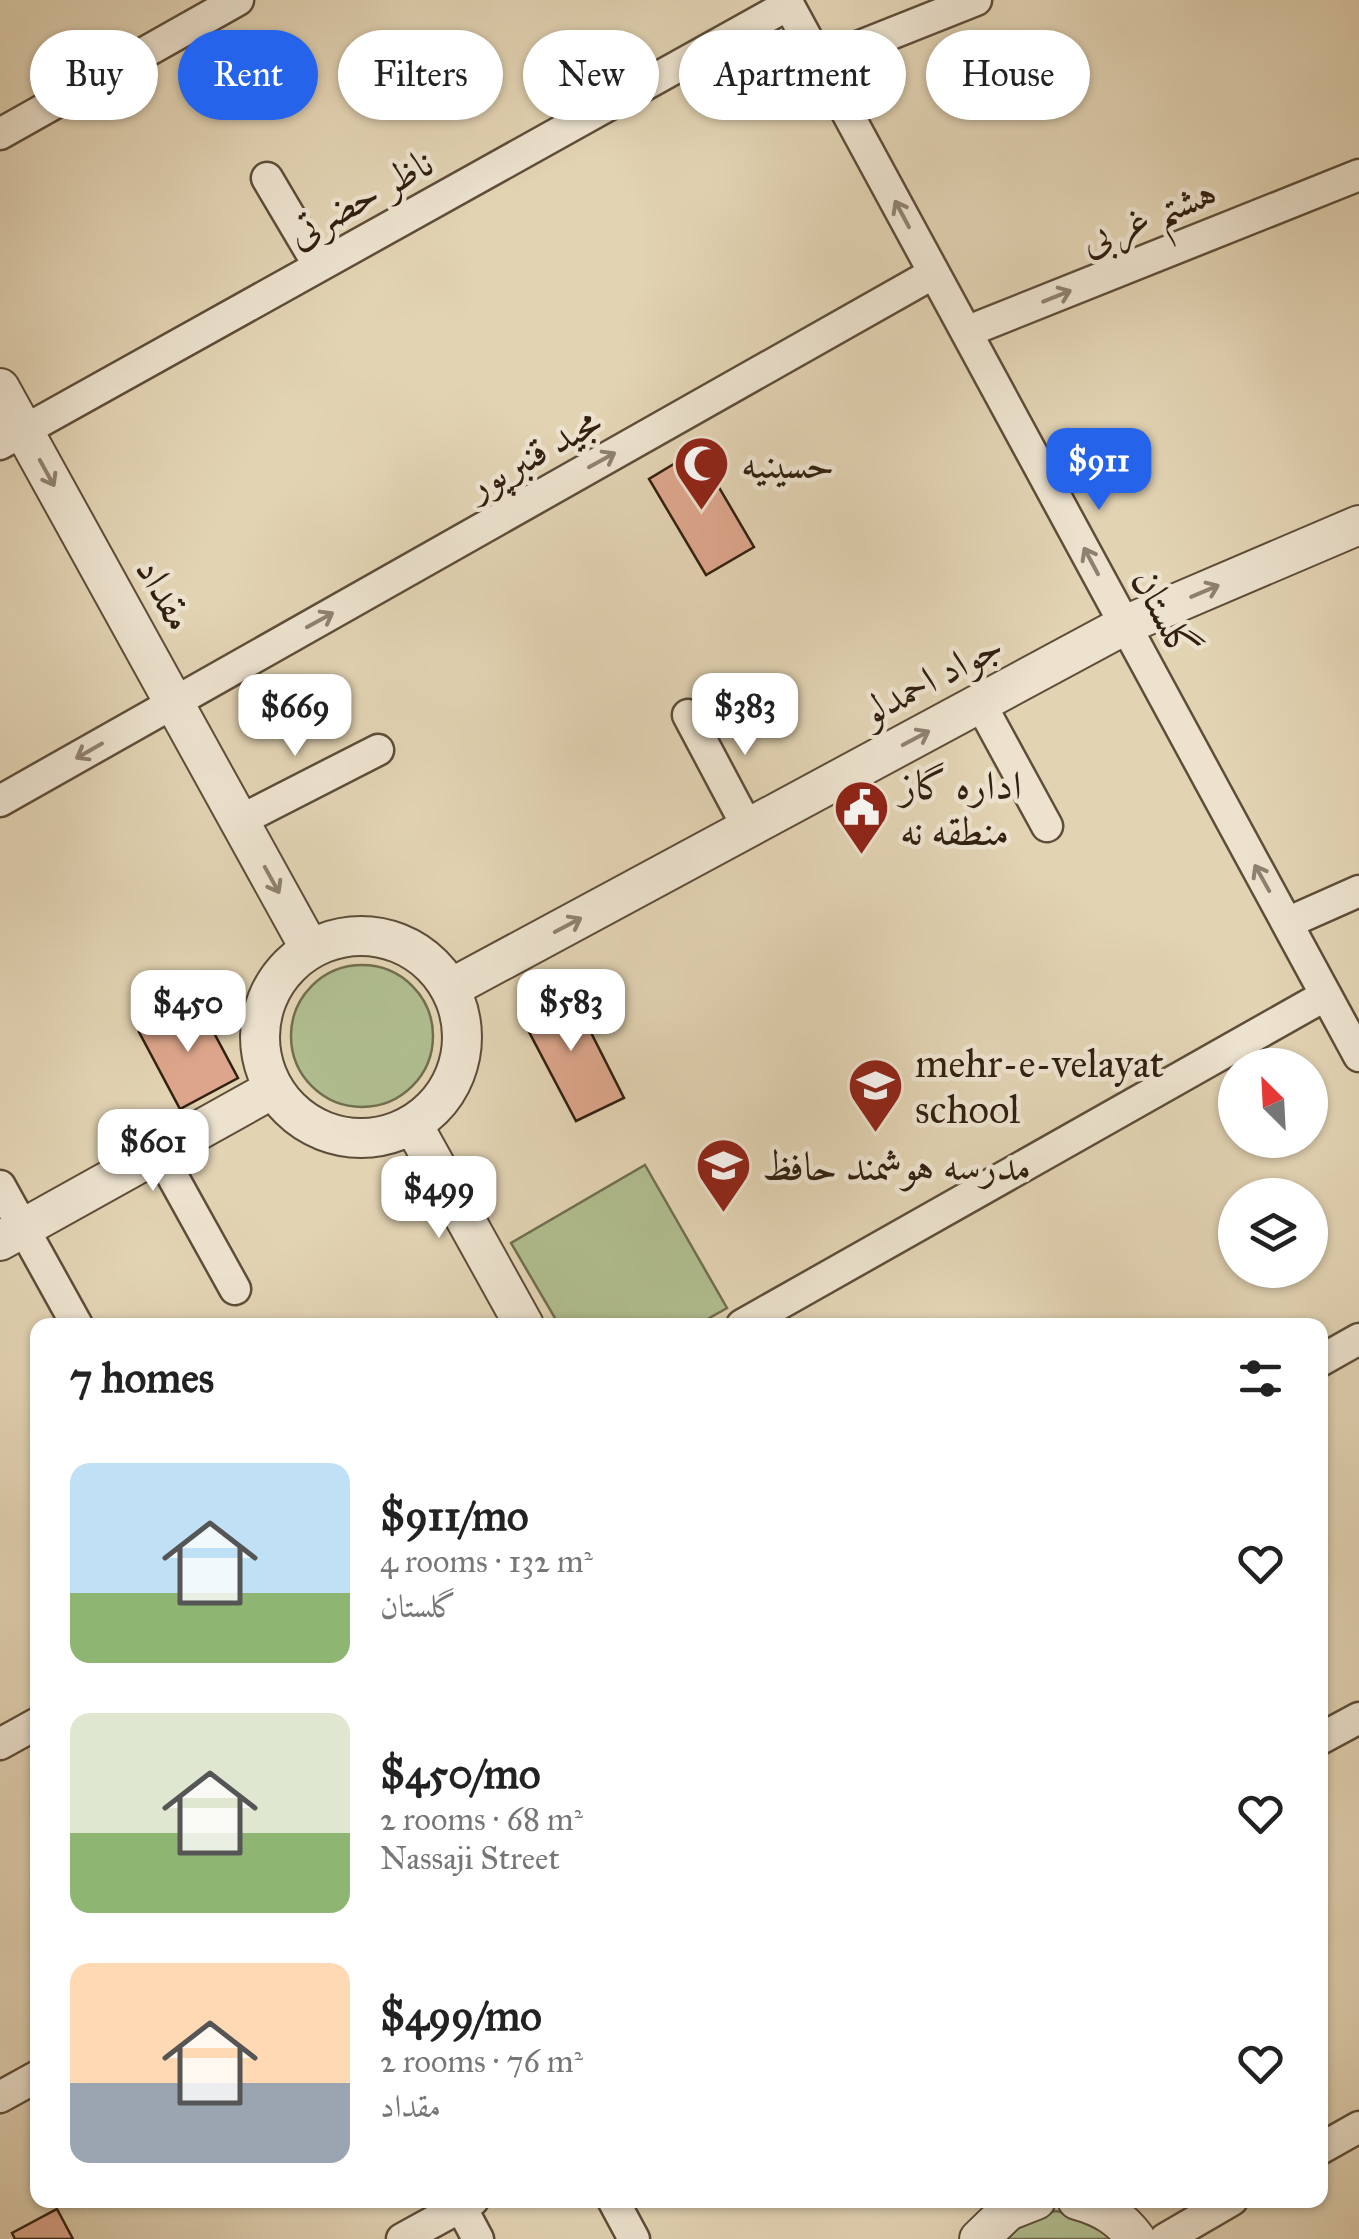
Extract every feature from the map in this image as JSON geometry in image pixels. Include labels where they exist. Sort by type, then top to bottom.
[{"type":"street","points":[[0,134],[238,0]]},
{"type":"street","points":[[901,30],[976,0]]},
{"type":"street","name":"گلستان","points":[[787,3],[802,30]]},
{"type":"street","name":"ناظر حضرتی","points":[[12,438],[787,3]]},
{"type":"street","name":"گلستان","points":[[851,120],[1359,1056]]},
{"type":"street","name":"هشتم غربی","points":[[966,332],[1359,175]]},
{"type":"street","points":[[267,178],[319,266]]},
{"type":"street","name":"مجید قنبرپور","points":[[0,801],[934,273]]},
{"type":"street","name":"مقداد","points":[[0,388],[12,438],[174,703],[310,949]]},
{"type":"street","name":"جواد احمدلو","points":[[451,988],[1125,625],[1359,525]]},
{"type":"street","points":[[980,704],[1047,826]]},
{"type":"street","points":[[688,715],[748,828]]},
{"type":"street","points":[[239,820],[378,750]]},
{"type":"street","points":[[1287,923],[1359,892]]},
{"type":"street","points":[[373,936],[404,945],[432,963],[451,988],[462,1018],[463,1049],[455,1079],[438,1106],[414,1125],[384,1137],[351,1139],[320,1131],[293,1114],[272,1089],[262,1059],[260,1028],[268,997],[285,970],[310,949],[340,938],[373,936]]},
{"type":"street","points":[[754,1318],[1326,995]]},
{"type":"street","points":[[12,1234],[272,1089]]},
{"type":"street","points":[[414,1125],[520,1318]]},
{"type":"street","points":[[159,1152],[235,1289]]},
{"type":"street","points":[[0,1186],[12,1234],[72,1318]]},
{"type":"street","points":[[1328,1356],[1359,1339]]},
{"type":"street","points":[[1328,1735],[1359,1718]]},
{"type":"street","points":[[0,1744],[30,1727]]},
{"type":"street","points":[[0,2097],[30,2080]]},
{"type":"street","points":[[1328,2145],[1359,2127]]},
{"type":"street","points":[[402,2239],[458,2208]]},
{"type":"street","points":[[469,2208],[478,2239]]},
{"type":"street","points":[[617,2208],[634,2239]]},
{"type":"street","points":[[978,2239],[1012,2208]]},
{"type":"street","points":[[1103,2208],[1126,2225],[1136,2239]]},
{"type":"street","points":[[1165,2239],[1218,2208]]},
{"type":"green space","points":[[362,965],[389,970],[412,986],[428,1009],[433,1036],[428,1063],[412,1086],[389,1102],[362,1107],[335,1102],[312,1086],[296,1063],[291,1036],[296,1009],[312,986],[335,970]]},
{"type":"green space","points":[[645,1165],[727,1308],[709,1318],[555,1318],[511,1243]]},
{"type":"green space","points":[[1055,2211],[1081,2215],[1118,2239],[998,2239],[1028,2217]]},
{"type":"building","name":"حسینیه","points":[[697,450],[754,547],[706,575],[649,479]]},
{"type":"building","points":[[567,985],[624,1098],[576,1121],[519,1013]]},
{"type":"building","points":[[197,1001],[238,1078],[180,1109],[139,1032]]},
{"type":"building","points":[[57,2209],[73,2239],[15,2239],[12,2233]]},
{"type":"place","name":"حسینیه","points":[[702,513]]},
{"type":"place","name":"اداره گاز منطقه نه","points":[[861,857]]},
{"type":"place","name":"mehr-e-velayat school","points":[[876,1135]]},
{"type":"place","name":"مدرسه هوشمند حافظ","points":[[723,1215]]}]
